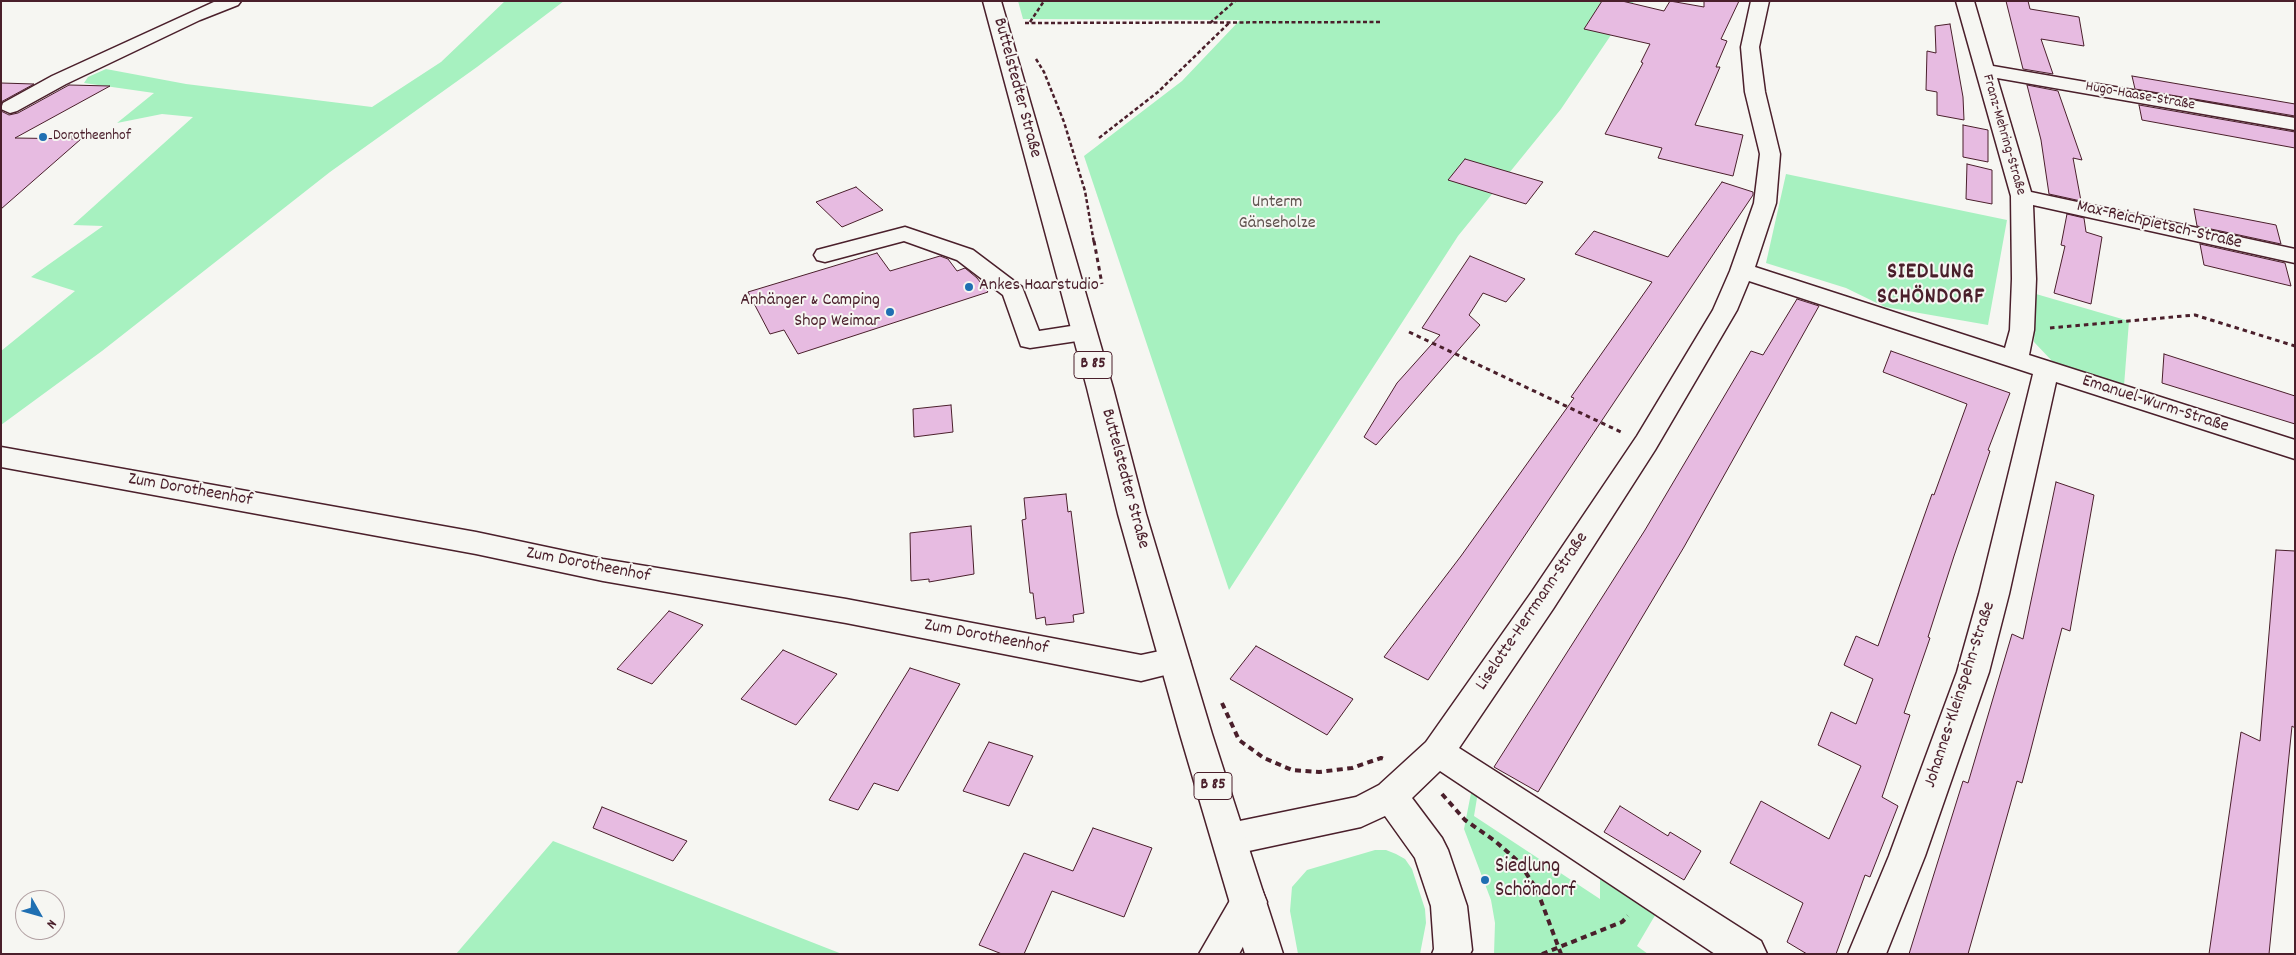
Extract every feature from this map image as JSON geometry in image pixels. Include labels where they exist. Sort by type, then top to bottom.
[{"type":"street","points":[[10,107],[59,80],[194,16],[232,1]]},
{"type":"street","name":"Buttelstedter Straße","points":[[992,1],[1174,661],[1264,954]]},
{"type":"street","name":"Liselotte-Herrmann-Straße","points":[[1230,839],[1362,811],[1391,796],[1438,752],[1542,601],[1646,443],[1725,310],[1742,271],[1765,203],[1770,154],[1751,70],[1750,48],[1760,1]]},
{"type":"street","name":"Franz-Mehring-Straße","points":[[1965,1],[2022,196],[2024,280],[2022,330],[2015,360]]},
{"type":"street","name":"Hugo-Haase-Straße","points":[[1984,70],[2295,124]]},
{"type":"street","name":"Max-Reichpietsch-Straße","points":[[2022,196],[2295,256]]},
{"type":"street","points":[[826,255],[905,234],[965,255],[1014,292],[1030,340],[1084,332]]},
{"type":"street","name":"Emanuel-Wurm-Straße","points":[[1742,271],[2046,371],[2295,450]]},
{"type":"street","name":"Johannes-Kleinspehn-Straße","points":[[1867,954],[1908,856],[1973,672],[1994,594],[2046,371]]},
{"type":"street","name":"Zum Dorotheenhof","points":[[1,456],[476,543],[603,570],[846,611],[1141,668],[1174,661]]},
{"type":"street","points":[[1438,752],[1748,954]]},
{"type":"street","points":[[1391,796],[1430,850],[1449,906],[1453,950],[1451,954]]},
{"type":"street","points":[[1218,954],[1249,902]]},
{"type":"path","points":[[1030,22],[1044,1]]},
{"type":"path","points":[[1210,23],[1234,1]]},
{"type":"path","points":[[999,26],[1030,22],[1382,22]]},
{"type":"path","points":[[1100,138],[1158,92],[1229,23]]},
{"type":"path","points":[[58,136],[92,137]]},
{"type":"path","points":[[2022,330],[2195,315],[2295,346]]},
{"type":"path","points":[[1409,332],[1646,443]]},
{"type":"path","points":[[1220,698],[1239,740],[1264,758],[1292,770],[1319,772],[1352,768],[1381,758],[1388,761]]},
{"type":"path","points":[[1441,793],[1465,820],[1495,841],[1519,862],[1537,890],[1561,954]]},
{"type":"path","points":[[1542,954],[1622,922],[1652,890]]},
{"type":"green space","points":[[505,1],[564,1],[477,67],[330,172],[102,351],[1,425],[1,351],[75,291],[31,277],[103,226],[73,225],[193,117],[162,114],[117,123],[154,93],[84,83],[88,77],[106,69],[186,84],[372,107],[441,62]]},
{"type":"green space","name":"Unterm Gänseholze","points":[[1018,1],[1634,1],[1561,109],[1458,236],[1229,590],[1084,156],[1182,81],[1240,20],[1023,19]]},
{"type":"green space","points":[[1786,174],[2007,220],[1988,325],[1885,307],[1846,288],[1766,263]]},
{"type":"green space","points":[[2036,294],[2129,321],[2124,386],[2053,362],[2034,342]]},
{"type":"green space","points":[[1472,788],[1478,792],[1474,816],[1600,899],[1600,871],[1657,912],[1637,946],[1648,954],[1494,954],[1495,923],[1491,900],[1464,829]]},
{"type":"green space","points":[[553,841],[842,954],[456,954]]},
{"type":"green space","points":[[1375,850],[1386,850],[1396,854],[1405,859],[1412,869],[1425,909],[1426,923],[1420,954],[1298,954],[1290,911],[1292,887],[1307,870]]},
{"type":"building","points":[[1602,1],[1622,1],[1664,11],[1670,1],[1704,7],[1704,1],[1739,1],[1721,39],[1727,41],[1716,67],[1720,67],[1695,125],[1743,135],[1733,176],[1658,158],[1662,148],[1605,134],[1643,63],[1641,62],[1650,44],[1584,29]]},
{"type":"building","points":[[2006,1],[2028,1],[2030,9],[2079,17],[2084,46],[2041,39],[2053,74],[2023,69]]},
{"type":"building","points":[[1950,24],[1963,97],[1964,120],[1937,115],[1937,92],[1926,90],[1927,51],[1936,53],[1935,26]]},
{"type":"building","points":[[2132,76],[2295,104],[2295,116],[2135,89]]},
{"type":"building","points":[[1,83],[34,84],[1,102]]},
{"type":"building","points":[[69,85],[110,86],[15,138],[81,139],[1,209],[1,111],[9,115],[18,113]]},
{"type":"building","points":[[2027,85],[2058,91],[2082,160],[2073,158],[2081,201],[2049,194],[2041,140]]},
{"type":"building","points":[[2139,105],[2295,132],[2295,148],[2142,120]]},
{"type":"building","points":[[1963,125],[1988,130],[1988,162],[1963,157]]},
{"type":"building","points":[[1465,159],[1543,182],[1526,204],[1448,180]]},
{"type":"building","points":[[1967,164],[1992,170],[1992,204],[1966,199]]},
{"type":"building","points":[[1722,182],[1753,192],[1753,195],[1428,680],[1384,657],[1461,556],[1574,398],[1571,397],[1652,282],[1575,254],[1594,231],[1668,257]]},
{"type":"building","points":[[856,187],[883,210],[842,227],[816,202]]},
{"type":"building","points":[[2194,209],[2276,225],[2281,244],[2197,226]]},
{"type":"building","points":[[2067,214],[2084,218],[2086,232],[2102,237],[2091,304],[2054,293],[2065,246],[2061,245]]},
{"type":"building","points":[[2200,244],[2285,263],[2291,286],[2204,265]]},
{"type":"building","points":[[877,253],[890,271],[940,256],[948,259],[957,271],[965,268],[977,278],[988,292],[798,354],[784,330],[770,334],[748,292]]},
{"type":"building","points":[[1470,256],[1525,279],[1506,302],[1483,293],[1469,315],[1480,325],[1376,445],[1364,437],[1397,383],[1440,335],[1422,328]]},
{"type":"building","points":[[1797,299],[1819,306],[1684,547],[1538,792],[1494,767],[1645,530],[1751,351],[1763,355]]},
{"type":"building","points":[[1891,351],[2010,393],[1988,450],[1990,451],[1904,713],[1910,715],[1882,797],[1898,806],[1870,877],[1865,875],[1836,954],[1807,954],[1787,942],[1803,903],[1730,863],[1761,801],[1829,839],[1861,766],[1818,745],[1831,712],[1856,724],[1873,679],[1844,665],[1856,636],[1878,646],[1932,494],[1934,495],[1967,404],[1883,372]]},
{"type":"building","points":[[2164,354],[2295,396],[2295,424],[2162,383]]},
{"type":"building","points":[[951,405],[953,432],[914,437],[913,409]]},
{"type":"building","points":[[2056,482],[2094,495],[2070,631],[2062,628],[2022,783],[2017,781],[1968,954],[1909,954],[1963,781],[1968,783],[2012,634],[2023,639]]},
{"type":"building","points":[[1066,494],[1068,512],[1071,511],[1084,613],[1073,615],[1074,622],[1046,625],[1045,617],[1036,619],[1033,593],[1030,593],[1022,520],[1026,519],[1024,498]]},
{"type":"building","points":[[971,526],[974,574],[929,582],[929,579],[911,581],[910,533]]},
{"type":"building","points":[[2276,550],[2295,551],[2295,728],[2292,726],[2269,954],[2209,954],[2241,732],[2260,741]]},
{"type":"building","points":[[669,611],[703,625],[652,684],[617,669]]},
{"type":"building","points":[[1256,646],[1353,699],[1327,735],[1230,679]]},
{"type":"building","points":[[783,650],[837,674],[796,725],[741,699]]},
{"type":"building","points":[[910,668],[960,684],[898,791],[874,783],[858,810],[829,800]]},
{"type":"building","points":[[989,742],[1033,756],[1009,806],[963,791]]},
{"type":"building","points":[[1620,806],[1668,836],[1670,832],[1701,851],[1684,880],[1604,832]]},
{"type":"building","points":[[602,807],[687,841],[673,861],[593,828]]},
{"type":"building","points":[[1093,828],[1152,848],[1124,917],[1052,891],[1024,954],[1002,954],[979,945],[1024,853],[1073,871]]},
{"type":"place","name":"Dorotheenhof","points":[[43,137]]},
{"type":"place","name":"Ankes Haarstudio","points":[[969,287]]},
{"type":"place","name":"Anhänger & Camping Shop Weimar","points":[[890,312]]},
{"type":"place","name":"Siedlung Schöndorf","points":[[1485,880]]},
{"type":"district","name":"SIEDLUNG SCHÖNDORF","points":[[1931,286]]}]
